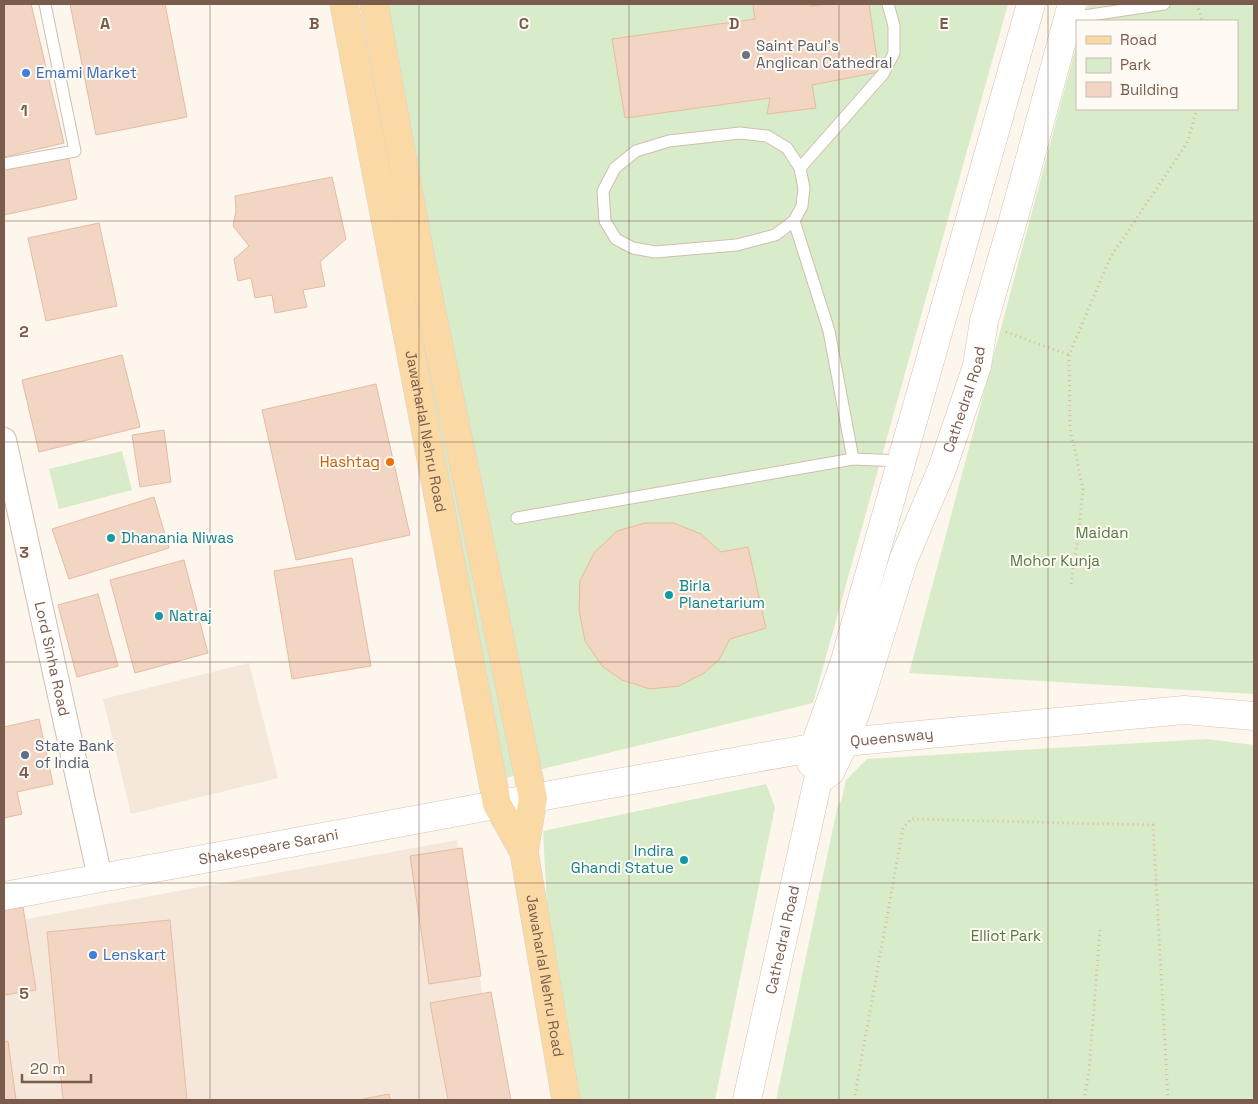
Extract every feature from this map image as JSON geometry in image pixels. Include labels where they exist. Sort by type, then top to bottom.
[{"type":"main road","name":"Jawaharlal Nehru Road","points":[[344,4],[497,804],[524,852]]},
{"type":"main road","name":"Jawaharlal Nehru Road","points":[[374,4],[421,260],[533,798],[524,852],[566,1100]]},
{"type":"main road","name":"Cathedral Road","points":[[747,1100],[818,780],[810,765],[814,748],[844,664],[1031,4]]},
{"type":"main road","name":"Cathedral Road","points":[[818,780],[830,772],[845,742],[904,558],[942,469],[976,366],[984,321],[1071,8]]},
{"type":"main road","name":"Queensway","points":[[533,798],[845,742],[1184,710],[1254,716]]},
{"type":"main road","name":"Shakespeare Sarani","points":[[4,896],[533,798]]},
{"type":"street","name":"Lord Sinha Road","points":[[4,440],[100,878]]},
{"type":"lane","points":[[4,164],[75,151],[45,4]]},
{"type":"lane","points":[[800,168],[883,74],[894,53],[894,26],[888,4]]},
{"type":"lane","points":[[1071,8],[1084,16],[1164,4]]},
{"type":"lane","points":[[740,133],[767,136],[787,148],[800,168],[804,188],[802,206],[794,221],[775,235],[737,245],[655,252],[633,248],[616,239],[605,221],[603,191],[615,168],[636,151],[669,141],[740,133]]},
{"type":"lane","points":[[794,221],[829,331],[853,459]]},
{"type":"lane","points":[[518,518],[853,459],[902,461]]},
{"type":"path","points":[[1197,4],[1202,20]]},
{"type":"path","points":[[1071,584],[1083,489],[1070,427],[1069,355],[1110,258],[1187,143],[1197,110]]},
{"type":"path","points":[[984,321],[1000,330],[1069,355]]},
{"type":"path","points":[[854,1100],[903,828],[911,819],[1154,825],[1168,1100]]},
{"type":"path","points":[[1084,1100],[1089,1072],[1100,930]]},
{"type":"shaded area","points":[[249,663],[278,778],[131,814],[103,699]]},
{"type":"shaded area","points":[[457,840],[500,1100],[4,1100],[4,923]]},
{"type":"green space","points":[[360,4],[1008,4],[813,703],[481,784],[415,278]]},
{"type":"green space","name":"Maidan","points":[[1088,4],[1254,4],[1254,694],[909,673],[1076,47],[1076,110],[1238,110],[1238,20],[1083,20]]},
{"type":"green space","points":[[122,451],[132,490],[59,509],[49,469]]},
{"type":"green space","name":"Elliot Park","points":[[1207,739],[1254,745],[1254,1100],[776,1100],[838,804],[841,802],[846,780],[867,759]]},
{"type":"green space","points":[[766,784],[775,807],[715,1100],[569,1100],[553,1017],[543,831]]},
{"type":"building","name":"Emami Market","points":[[4,4],[31,4],[64,143],[4,157]]},
{"type":"building","points":[[70,4],[165,4],[187,117],[96,135]]},
{"type":"building","name":"Saint Paul's Anglican Cathedral","points":[[753,4],[810,4],[810,6],[869,4],[879,72],[812,85],[816,108],[767,114],[770,98],[625,118],[612,39],[755,19]]},
{"type":"building","points":[[68,155],[77,199],[4,215],[4,169]]},
{"type":"building","points":[[332,177],[346,239],[320,262],[325,286],[303,290],[307,307],[275,313],[272,295],[255,298],[251,278],[238,281],[234,259],[249,246],[233,226],[236,211],[235,196]]},
{"type":"building","points":[[99,223],[117,306],[46,321],[28,238]]},
{"type":"building","points":[[122,355],[140,427],[39,452],[22,380]]},
{"type":"building","points":[[376,384],[410,535],[296,560],[262,410]]},
{"type":"building","points":[[164,430],[171,482],[140,487],[132,435]]},
{"type":"building","name":"Dhanania Niwas","points":[[154,497],[169,548],[69,579],[52,529]]},
{"type":"building","name":"Birla Planetarium","points":[[645,523],[674,523],[701,534],[721,552],[748,547],[766,628],[730,639],[719,660],[704,673],[679,686],[650,689],[622,680],[602,666],[585,641],[579,610],[580,581],[594,553],[617,531]]},
{"type":"building","points":[[352,558],[371,666],[292,679],[274,571]]},
{"type":"building","name":"Natraj","points":[[184,560],[208,653],[135,673],[110,580]]},
{"type":"building","points":[[98,594],[118,666],[77,677],[58,605]]},
{"type":"building","name":"State Bank of India","points":[[39,719],[53,784],[17,792],[22,814],[4,818],[4,727]]},
{"type":"building","points":[[462,848],[481,976],[429,984],[410,856]]},
{"type":"building","points":[[23,907],[36,990],[4,995],[4,910]]},
{"type":"building","points":[[170,920],[187,1100],[63,1100],[47,932]]},
{"type":"building","points":[[491,992],[511,1100],[448,1100],[430,1003]]},
{"type":"building","points":[[8,1041],[16,1100],[4,1100],[4,1042]]},
{"type":"building","points":[[389,1094],[390,1100],[358,1100]]},
{"type":"place","name":"Saint Paul's Anglican Cathedral","points":[[746,55]]},
{"type":"place","name":"Emami Market","points":[[26,73]]},
{"type":"place","name":"Hashtag","points":[[390,462]]},
{"type":"place","name":"Dhanania Niwas","points":[[111,538]]},
{"type":"place","name":"Birla Planetarium","points":[[669,595]]},
{"type":"place","name":"Natraj","points":[[159,616]]},
{"type":"place","name":"State Bank of India","points":[[25,755]]},
{"type":"place","name":"Indira Ghandi Statue","points":[[684,860]]},
{"type":"place","name":"Lenskart","points":[[93,955]]},
{"type":"park label","name":"Mohor Kunja","points":[[1055,561]]}]
